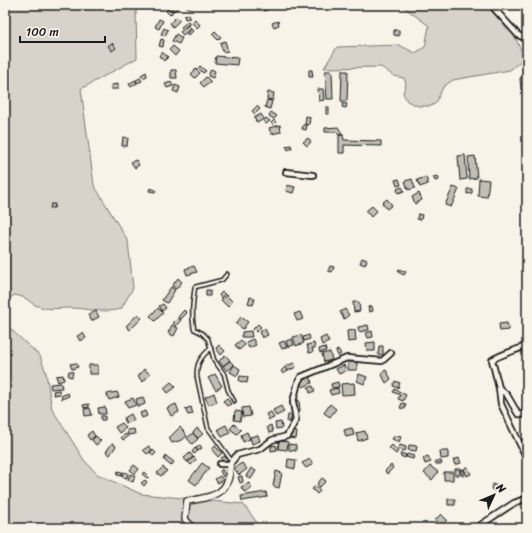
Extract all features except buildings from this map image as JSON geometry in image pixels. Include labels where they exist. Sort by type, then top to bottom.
[{"type":"street","points":[[491,5],[518,35],[527,39]]},
{"type":"street","points":[[286,172],[313,175]]},
{"type":"street","points":[[527,345],[520,349],[501,354],[492,360],[499,388],[501,404],[527,459]]},
{"type":"street","points":[[220,464],[230,462],[237,454],[260,449],[272,440],[287,436],[296,420],[293,402],[298,382],[306,374],[347,358],[382,361],[391,353]]},
{"type":"street","points":[[499,388],[507,395],[518,414],[527,415]]},
{"type":"street","points":[[193,528],[185,519],[187,501],[207,498],[226,488],[230,476],[230,462]]},
{"type":"street","points":[[476,528],[514,503],[527,498]]},
{"type":"lane","points":[[227,274],[222,280],[195,287],[192,305],[194,329],[208,339],[212,348],[214,360],[224,374],[228,390],[234,401]]},
{"type":"lane","points":[[212,348],[201,357],[197,368],[197,377],[208,428],[230,462]]},
{"type":"shaded area","points":[[5,5],[140,5],[136,11],[137,58],[81,89],[94,185],[128,241],[133,288],[121,309],[107,311],[76,308],[44,308],[37,306],[23,297],[14,295],[5,302]]},
{"type":"shaded area","points":[[401,5],[491,5],[514,35],[522,52],[521,61],[510,70],[453,80],[443,87],[436,103],[431,106],[418,106],[407,101],[403,93],[406,84],[404,78],[394,76],[381,67],[324,68],[337,47],[399,45],[415,53],[425,47],[429,26]]},
{"type":"shaded area","points":[[5,324],[40,356],[46,373],[52,409],[84,460],[97,474],[141,494],[243,504],[261,528],[5,528]]}]
